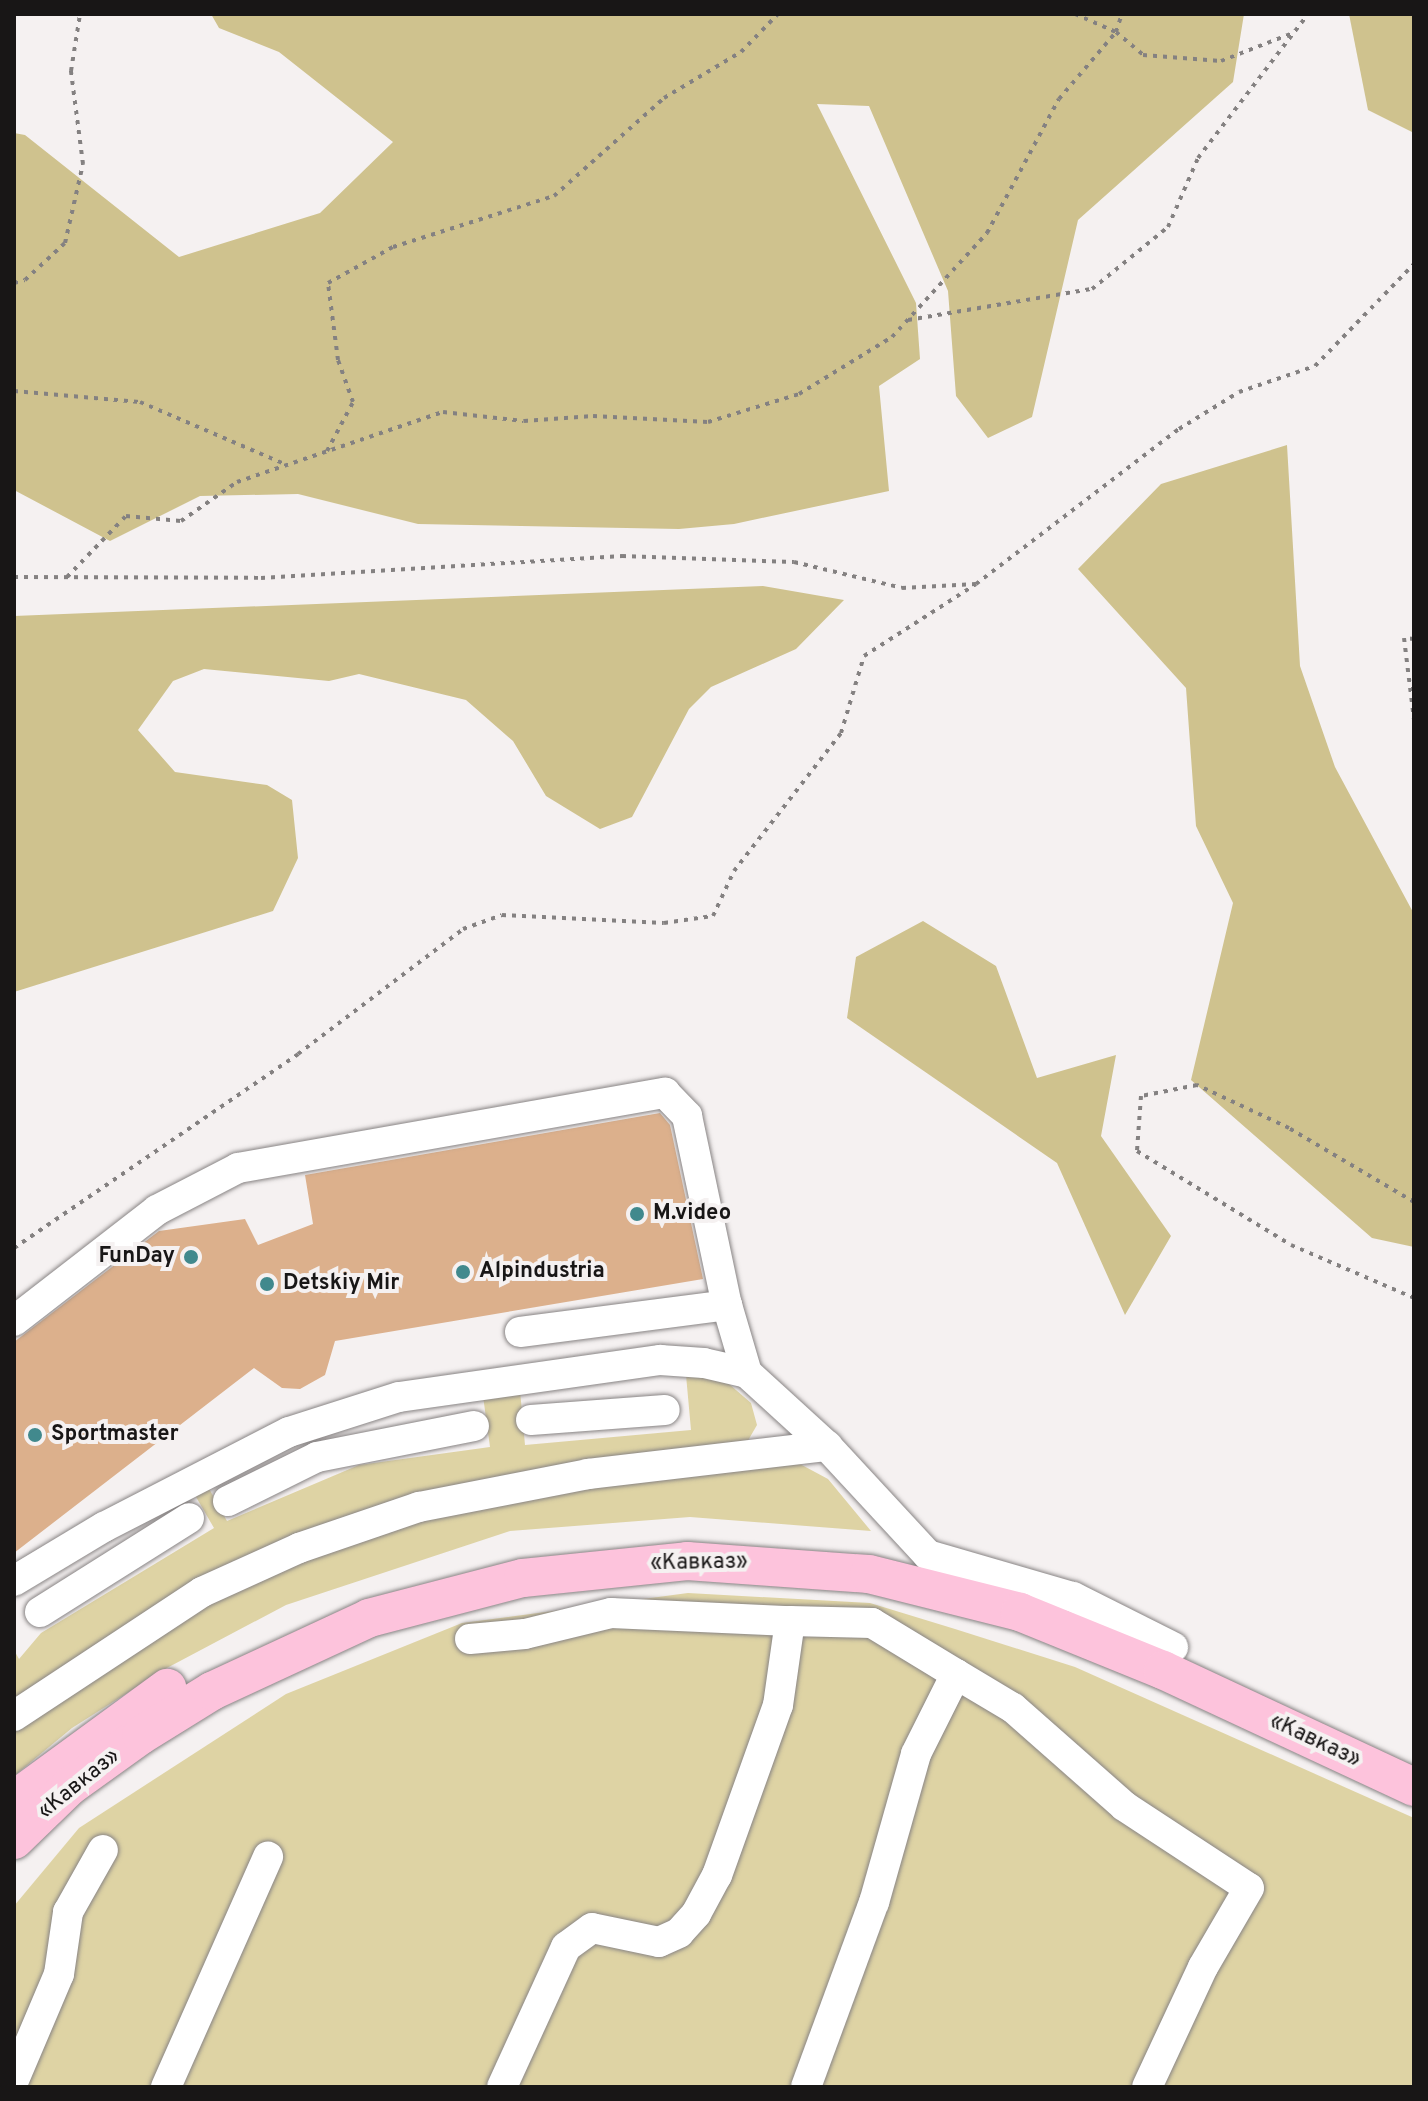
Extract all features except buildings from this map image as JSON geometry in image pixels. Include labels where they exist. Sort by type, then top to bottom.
[{"type":"main road","name":"«Кавказ»","points":[[14,1800],[123,1715],[279,1629],[437,1569],[603,1540],[771,1538],[866,1554],[1004,1586],[1173,1647],[1414,1765]]},
{"type":"main road","name":"«Кавказ»","points":[[14,1840],[70,1786],[141,1735],[212,1691],[369,1618],[523,1578],[687,1561],[869,1574],[1020,1612],[1163,1670],[1414,1787]]},
{"type":"lane","points":[[14,1321],[157,1210],[238,1168],[665,1093],[687,1116],[727,1305],[747,1373],[827,1446],[928,1555],[1073,1597],[1141,1626],[1173,1647]]},
{"type":"lane","points":[[520,1332],[727,1305]]},
{"type":"lane","points":[[14,1581],[104,1527],[289,1432],[399,1397],[660,1360],[747,1373]]},
{"type":"lane","points":[[591,1369],[595,1416]]},
{"type":"lane","points":[[399,1397],[403,1437]]},
{"type":"lane","points":[[531,1420],[665,1410]]},
{"type":"lane","points":[[228,1501],[317,1457],[403,1437],[474,1426]]},
{"type":"lane","points":[[14,1716],[202,1592],[299,1548],[419,1507],[588,1474],[827,1446]]},
{"type":"lane","points":[[40,1612],[189,1518]]},
{"type":"lane","points":[[104,1527],[123,1557]]},
{"type":"lane","points":[[470,1639],[525,1634],[611,1613],[872,1623],[1013,1708],[1124,1806],[1249,1888],[1203,1967],[1147,2087]]},
{"type":"lane","points":[[502,2087],[566,1947],[592,1928],[659,1942],[679,1933],[696,1914],[717,1875],[778,1705],[790,1621]]},
{"type":"lane","points":[[806,2087],[874,1902],[916,1754],[956,1674]]},
{"type":"lane","points":[[14,2080],[59,1974],[68,1912],[103,1850]]},
{"type":"lane","points":[[166,2087],[268,1857]]},
{"type":"path","points":[[14,283],[25,280],[65,243],[83,164],[71,71],[80,14]]},
{"type":"path","points":[[327,451],[353,402],[338,360],[328,283],[393,247],[554,196],[664,98],[741,52],[778,14]]},
{"type":"path","points":[[1075,14],[1116,32],[1143,55],[1221,61],[1295,32]]},
{"type":"path","points":[[67,577],[126,516],[181,521],[237,482],[443,412],[524,421],[593,416],[708,422],[799,394],[892,337],[987,233],[1059,99],[1116,32],[1122,14]]},
{"type":"path","points":[[908,320],[1092,289],[1168,227],[1198,158],[1308,14]]},
{"type":"path","points":[[14,1248],[298,1054],[463,929],[502,915],[664,923],[713,916],[734,871],[841,733],[864,656],[976,584],[1095,499],[1179,429],[1239,392],[1315,366],[1414,264]]},
{"type":"path","points":[[14,391],[140,402],[287,465]]},
{"type":"path","points":[[14,577],[261,578],[622,556],[794,562],[902,588],[976,584]]},
{"type":"path","points":[[1414,639],[1404,638],[1414,719]]},
{"type":"path","points":[[1414,1202],[1289,1128],[1197,1085],[1141,1096],[1137,1151],[1291,1245],[1414,1298]]},
{"type":"shaded area","points":[[211,14],[1244,14],[1233,82],[1078,220],[1032,417],[988,438],[956,396],[948,291],[869,106],[817,104],[916,303],[920,359],[879,386],[889,491],[734,524],[679,529],[418,524],[298,494],[200,496],[110,541],[14,490],[14,133],[25,135],[179,257],[320,213],[393,142],[279,52],[219,28]]},
{"type":"shaded area","points":[[1349,14],[1414,14],[1414,133],[1368,110]]},
{"type":"shaded area","points":[[1287,445],[1300,666],[1335,767],[1414,914],[1414,1247],[1372,1238],[1191,1080],[1233,903],[1196,826],[1186,688],[1078,569],[1161,484]]},
{"type":"shaded area","points":[[763,586],[844,600],[796,649],[711,687],[689,709],[632,817],[600,829],[546,796],[513,741],[466,700],[359,674],[329,681],[204,669],[173,681],[138,730],[175,772],[267,785],[292,800],[298,858],[273,911],[14,992],[14,616]]},
{"type":"shaded area","points":[[923,921],[996,966],[1037,1078],[1116,1055],[1101,1136],[1171,1236],[1125,1315],[1057,1163],[847,1018],[856,957]]},
{"type":"shaded area","points":[[686,1375],[721,1377],[751,1403],[757,1425],[746,1444],[296,1540],[14,1704],[14,1650],[19,1659],[41,1633],[214,1528],[192,1490],[207,1485],[227,1521],[359,1465],[490,1447],[483,1396],[520,1390],[525,1445],[691,1430]]},
{"type":"shaded area","points":[[800,1464],[828,1479],[871,1531],[690,1517],[510,1531],[286,1605],[165,1669],[72,1728],[14,1776],[14,1730],[219,1597],[304,1557],[426,1517],[667,1474]]},
{"type":"shaded area","points":[[688,1593],[870,1603],[955,1629],[1075,1667],[1414,1818],[1414,2087],[14,2085],[14,1906],[79,1828],[286,1694],[462,1623]]},
{"type":"place","name":"M.video","points":[[637,1214]]},
{"type":"place","name":"FunDay","points":[[191,1257]]},
{"type":"place","name":"Alpindustria","points":[[463,1272]]},
{"type":"place","name":"Detskiy Mir","points":[[267,1284]]},
{"type":"place","name":"Sportmaster","points":[[35,1435]]}]
